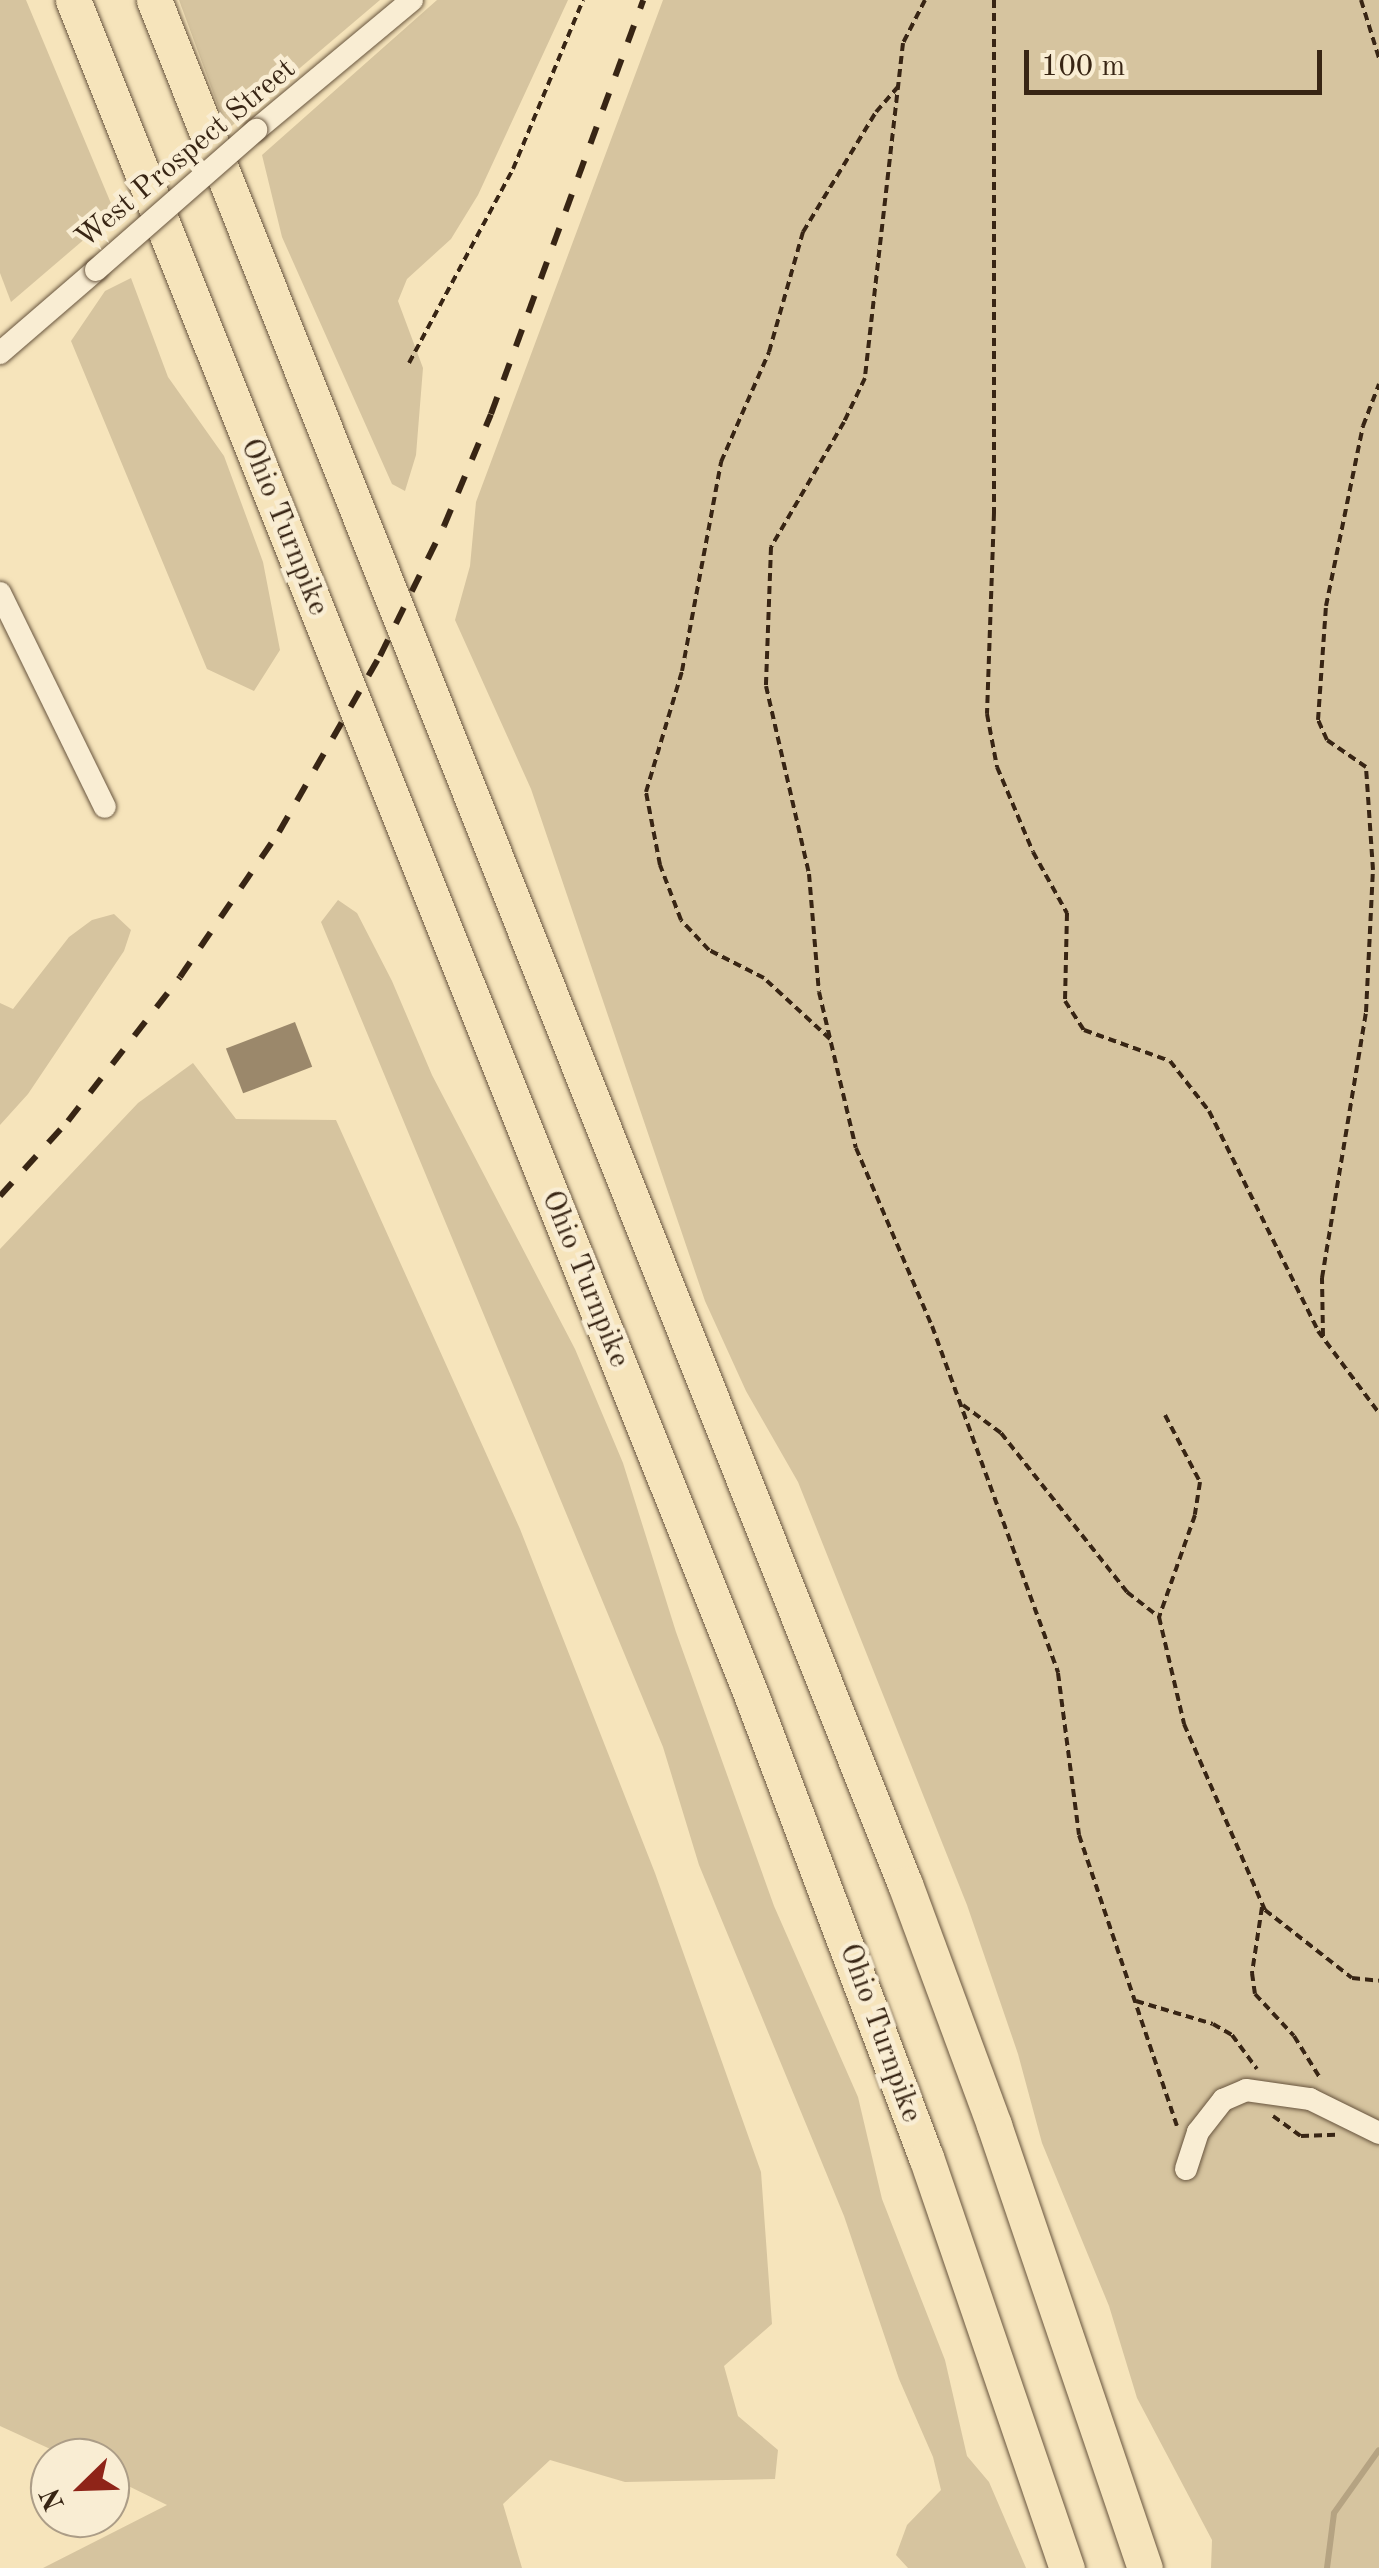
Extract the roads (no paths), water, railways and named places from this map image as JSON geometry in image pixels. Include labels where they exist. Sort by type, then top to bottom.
[{"type":"highway","name":"Ohio Turnpike","points":[[73,0],[752,1697],[926,2157],[1067,2568]]},
{"type":"highway","points":[[154,0],[898,1866],[1000,2144],[1145,2568]]},
{"type":"street","name":"West Prospect Street","points":[[0,353],[412,0]]},
{"type":"street","points":[[0,593],[104,808]]},
{"type":"street","points":[[1188,2164],[1198,2132],[1223,2100],[1246,2090],[1310,2099],[1379,2133]]},
{"type":"waterway","points":[[1327,2568],[1334,2513],[1379,2450]]},
{"type":"railway","points":[[0,1196],[68,1121],[180,977],[279,832],[380,656],[444,526],[491,414],[643,0]]}]
